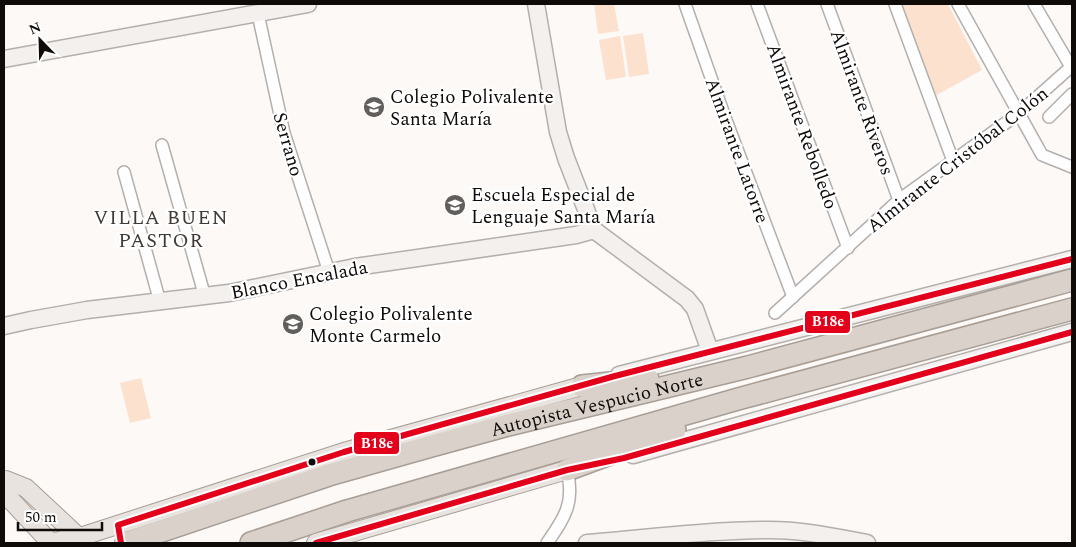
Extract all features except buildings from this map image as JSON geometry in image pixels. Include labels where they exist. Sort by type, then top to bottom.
[{"type":"highway","name":"Autopista Vespucio Norte","points":[[122,534],[508,425],[748,367],[1072,280]]},
{"type":"highway","name":"Autopista Vespucio Norte","points":[[251,543],[347,511],[738,399],[1072,308]]},
{"type":"highway","points":[[582,386],[748,367]]},
{"type":"highway","points":[[567,470],[661,436],[701,419],[738,399]]},
{"type":"main road","points":[[5,489],[51,543],[122,534],[344,452],[582,386]]},
{"type":"main road","points":[[316,543],[567,470]]},
{"type":"main road","points":[[5,489],[26,488],[83,540]]},
{"type":"main road","points":[[122,534],[122,543]]},
{"type":"street","points":[[4,59],[308,4]]},
{"type":"street","points":[[536,4],[558,132],[594,230],[687,299],[695,309],[710,351]]},
{"type":"street","name":"Almirante Latorre","points":[[685,4],[726,120],[793,297]]},
{"type":"street","name":"Almirante Rebolledo","points":[[758,4],[848,248]]},
{"type":"street","name":"Almirante Riveros","points":[[827,4],[900,200]]},
{"type":"street","points":[[895,4],[953,161]]},
{"type":"street","points":[[958,4],[1042,155],[1072,166]]},
{"type":"street","points":[[1034,4],[1072,67]]},
{"type":"street","name":"Serrano","points":[[258,14],[284,133],[329,272]]},
{"type":"street","name":"Almirante Cristóbal Colón","points":[[775,313],[900,200],[1018,114],[1072,67]]},
{"type":"street","points":[[1049,117],[1072,94]]},
{"type":"street","points":[[162,145],[205,297]]},
{"type":"street","points":[[124,172],[160,302]]},
{"type":"street","name":"Blanco Encalada","points":[[4,326],[54,315],[205,297],[266,287],[355,267],[576,235],[594,230]]},
{"type":"street","points":[[582,386],[710,351],[1072,259]]},
{"type":"street","points":[[548,543],[566,514],[569,505],[571,492],[567,470],[624,458],[1072,332]]},
{"type":"street","points":[[587,543],[714,532],[771,530],[823,534],[867,543]]},
{"type":"shaded area","points":[[594,4],[614,4],[619,31],[598,34]]},
{"type":"shaded area","points":[[899,4],[948,4],[982,70],[935,96]]},
{"type":"shaded area","points":[[643,33],[649,74],[629,77],[623,36]]},
{"type":"shaded area","points":[[620,36],[626,77],[606,80],[599,40]]},
{"type":"shaded area","points":[[141,378],[151,418],[130,423],[120,383]]},
{"type":"transit line","name":"B18e","points":[[121,543],[118,525],[344,452],[615,376],[1072,259]]},
{"type":"transit line","name":"B18e","points":[[316,543],[567,470],[624,458],[1072,332]]},
{"type":"place","name":"Colegio Polivalente Santa María","points":[[374,107]]},
{"type":"place","name":"Escuela Especial de Lenguaje Santa María","points":[[455,205]]},
{"type":"place","name":"Colegio Polivalente Monte Carmelo","points":[[293,324]]},
{"type":"district","name":"VILLA BUEN PASTOR","points":[[161,228]]}]
